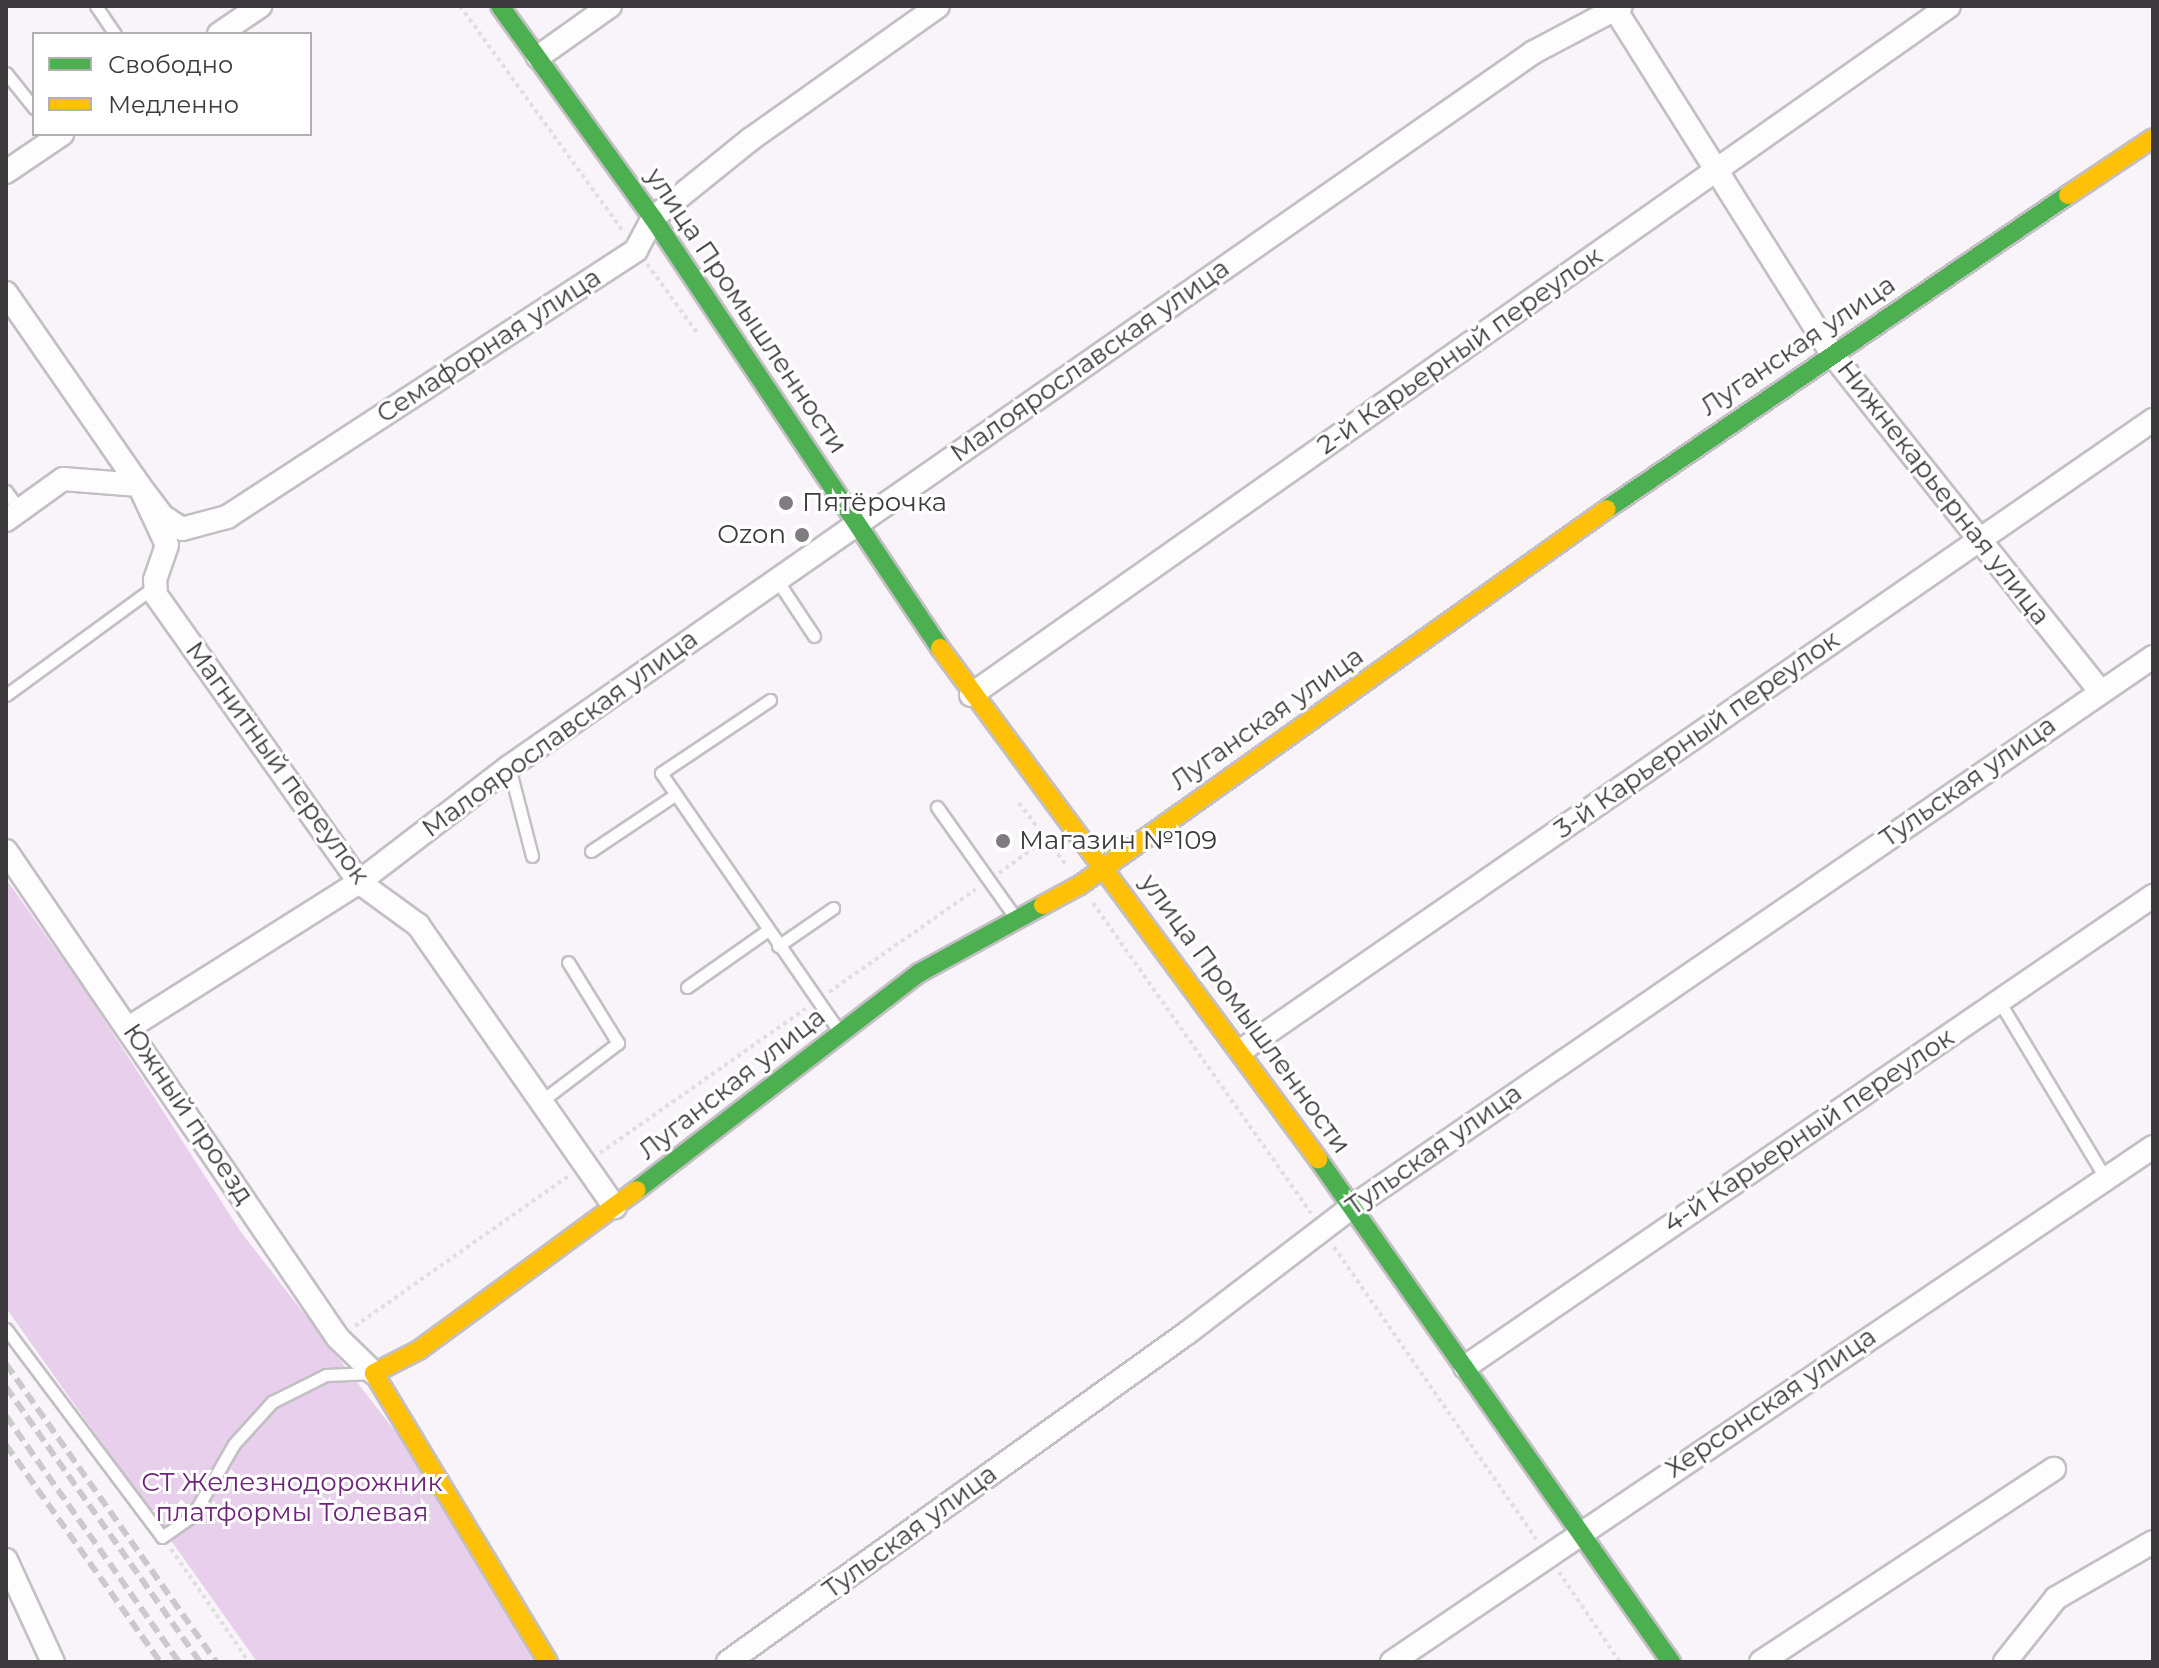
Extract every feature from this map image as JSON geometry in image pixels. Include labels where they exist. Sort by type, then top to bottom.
[{"type":"street","points":[[222,32],[260,6]]},
{"type":"street","name":"улица Промышленности","points":[[500,6],[653,218],[971,695],[1242,1050],[1671,1662]]},
{"type":"street","points":[[538,57],[610,6]]},
{"type":"street","name":"Семафорная улица","points":[[139,485],[162,516],[182,529],[227,517],[636,250],[653,218],[751,139],[938,6]]},
{"type":"street","name":"2-й Карьерный переулок","points":[[971,695],[1949,6]]},
{"type":"street","name":"Нижнекарьерная улица","points":[[1617,7],[1832,354],[2100,691]]},
{"type":"street","name":"Малоярославская улица","points":[[130,1027],[359,882],[509,767],[1534,52],[1617,7]]},
{"type":"street","points":[[6,172],[56,136]]},
{"type":"street","name":"Луганская улица","points":[[374,1373],[419,1350],[615,1207],[919,973],[1080,885],[1832,354],[2153,138]]},
{"type":"street","points":[[6,293],[12,319],[139,485],[167,545],[154,587]]},
{"type":"street","name":"3-й Карьерный переулок","points":[[1242,1050],[2153,420]]},
{"type":"street","points":[[13,515],[63,479],[139,485]]},
{"type":"street","name":"Магнитный переулок","points":[[154,587],[359,882],[418,925],[544,1099],[615,1207]]},
{"type":"street","name":"Тульская улица","points":[[728,1662],[1187,1333],[1352,1207],[2153,657]]},
{"type":"street","name":"Южный проезд","points":[[6,851],[130,1027],[338,1338],[374,1373],[548,1662]]},
{"type":"street","name":"4-й Карьерный переулок","points":[[1465,1367],[2153,896]]},
{"type":"street","name":"Херсонская улица","points":[[1392,1662],[1579,1531],[2153,1147]]},
{"type":"street","points":[[1761,1662],[2054,1469]]},
{"type":"street","points":[[2005,1662],[2056,1598],[2153,1542]]},
{"type":"street","points":[[6,1560],[53,1662]]},
{"type":"lane","points":[[96,6],[114,32]]},
{"type":"lane","points":[[6,73],[32,106]]},
{"type":"lane","points":[[6,491],[13,515]]},
{"type":"lane","points":[[777,580],[814,636]]},
{"type":"lane","points":[[6,695],[154,587]]},
{"type":"lane","points":[[770,700],[661,773],[840,1033]]},
{"type":"lane","points":[[509,767],[532,856]]},
{"type":"lane","points":[[591,851],[676,794]]},
{"type":"lane","points":[[937,807],[1017,920]]},
{"type":"lane","points":[[778,946],[833,908]]},
{"type":"lane","points":[[687,987],[768,930]]},
{"type":"lane","points":[[544,1099],[618,1043],[568,962]]},
{"type":"lane","points":[[1999,1001],[2106,1179]]},
{"type":"lane","points":[[6,1329],[162,1537],[193,1515],[234,1444],[272,1402],[326,1375],[374,1373]]},
{"type":"path","points":[[460,6],[702,340]]},
{"type":"path","points":[[1012,794],[1080,885],[1322,1229],[1620,1662]]},
{"type":"path","points":[[338,1338],[1046,839]]},
{"type":"path","points":[[162,1537],[249,1662]]},
{"type":"green space","name":"СТ Железнодорожник платформы Толевая","points":[[6,879],[87,993],[241,1232],[398,1435],[534,1662],[257,1662],[6,1308]]},
{"type":"railway","points":[[6,1364],[216,1662]]},
{"type":"railway","points":[[6,1387],[200,1662]]},
{"type":"railway","points":[[6,1416],[179,1662]]},
{"type":"railway","points":[[6,1445],[160,1662]]},
{"type":"traffic: fast","points":[[500,6],[653,218],[940,648]]},
{"type":"traffic: fast","points":[[1607,509],[2068,195]]},
{"type":"traffic: fast","points":[[637,1190],[919,973],[1043,905]]},
{"type":"traffic: fast","points":[[1318,1159],[1671,1662]]},
{"type":"traffic: slow","points":[[2068,195],[2153,138]]},
{"type":"traffic: slow","points":[[1043,905],[1080,885],[1607,509]]},
{"type":"traffic: slow","points":[[940,648],[1318,1159]]},
{"type":"traffic: slow","points":[[548,1662],[374,1373],[419,1350],[637,1190]]},
{"type":"place","name":"Пятёрочка","points":[[786,503]]},
{"type":"place","name":"Ozon","points":[[802,535]]},
{"type":"place","name":"Магазин №109","points":[[1003,841]]}]
